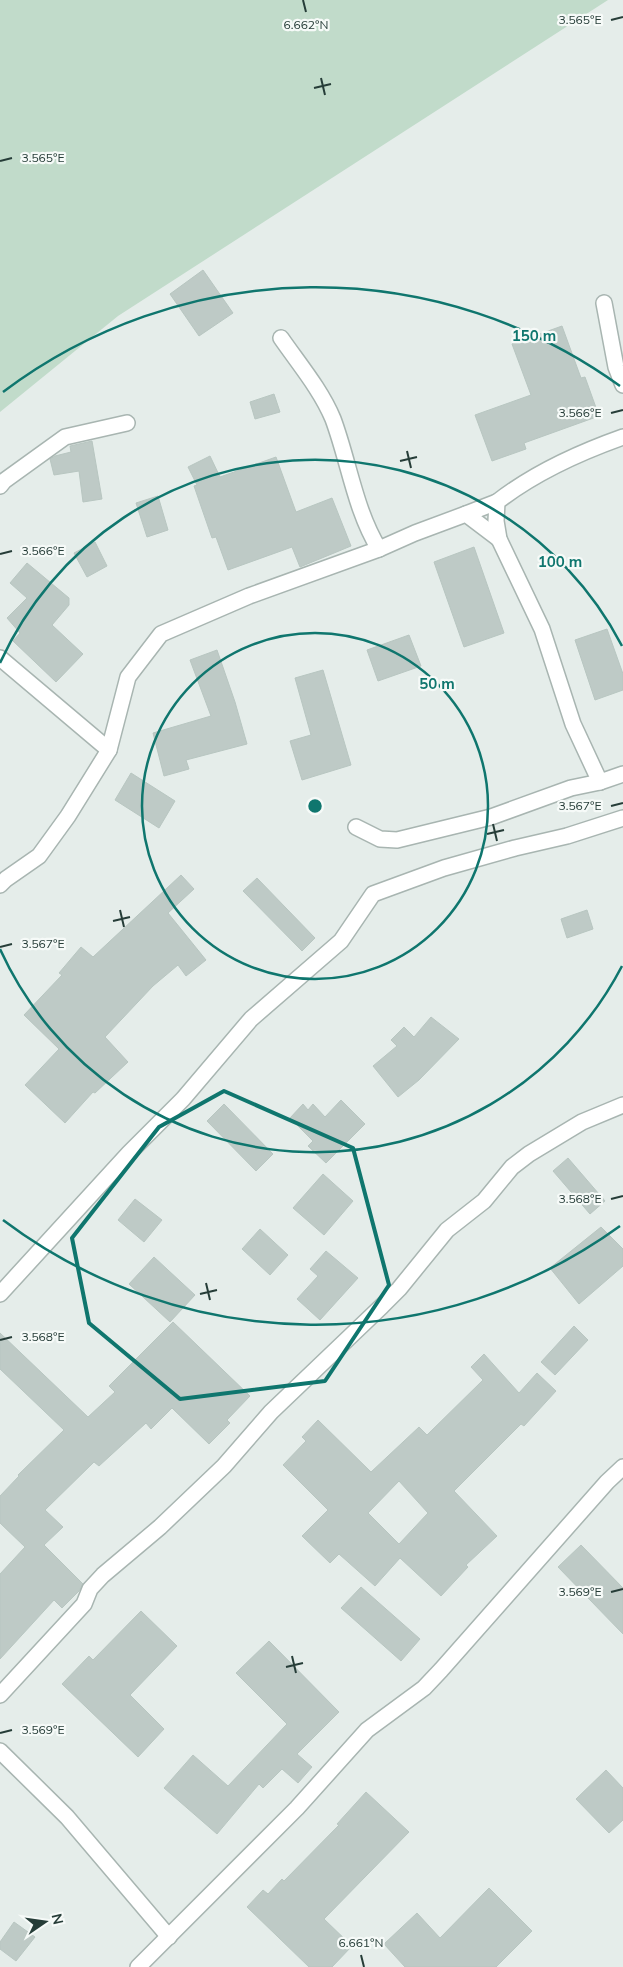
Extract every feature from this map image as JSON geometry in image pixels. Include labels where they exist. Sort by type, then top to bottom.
[{"type":"street","points":[[604,303],[616,367],[623,385]]},
{"type":"street","points":[[281,338],[318,390],[332,419],[368,532],[380,550]]},
{"type":"street","points":[[0,486],[4,481],[66,437],[127,423]]},
{"type":"street","points":[[0,885],[39,856],[68,816],[109,750],[128,677],[161,634],[249,596],[380,550],[415,533],[497,502],[535,476],[577,455],[623,437]]},
{"type":"street","points":[[497,502],[496,521],[499,539],[542,629],[573,724],[600,782]]},
{"type":"street","points":[[466,514],[499,539]]},
{"type":"street","points":[[0,658],[109,750]]},
{"type":"street","points":[[356,827],[380,839],[397,840],[491,817],[571,788],[600,782],[623,774]]},
{"type":"street","points":[[0,1294],[129,1153],[183,1099],[251,1019],[341,941],[373,894],[444,868],[567,836],[623,818]]},
{"type":"street","points":[[0,1695],[84,1604],[90,1589],[103,1575],[160,1527],[224,1466],[271,1412],[399,1289],[447,1230],[484,1200],[512,1167],[529,1154],[582,1122],[623,1105]]},
{"type":"street","points":[[138,1967],[297,1808],[367,1730],[424,1688],[436,1676],[607,1482],[623,1467]]},
{"type":"street","points":[[0,1751],[68,1817],[170,1936]]},
{"type":"highlighted area","points":[[224,1091],[353,1148],[389,1285],[325,1381],[180,1399],[89,1323],[72,1238],[159,1127]]},
{"type":"green space","points":[[0,0],[608,0],[118,316],[0,412]]},
{"type":"building","points":[[203,270],[233,313],[199,336],[170,294]]},
{"type":"building","points":[[562,326],[581,378],[585,377],[599,416],[524,443],[526,449],[492,461],[475,415],[531,395],[512,344]]},
{"type":"building","points":[[274,394],[280,412],[255,419],[250,402]]},
{"type":"building","points":[[92,441],[102,499],[83,502],[79,471],[54,475],[50,459],[71,452],[70,446]]},
{"type":"building","points":[[210,456],[220,477],[276,457],[296,512],[332,498],[351,546],[300,567],[292,547],[228,570],[216,537],[212,538],[194,486],[197,485],[188,467]]},
{"type":"building","points":[[158,496],[168,530],[147,537],[136,503]]},
{"type":"building","points":[[95,542],[107,566],[87,577],[74,553]]},
{"type":"building","points":[[474,547],[504,633],[464,647],[434,562]]},
{"type":"building","points":[[27,563],[69,598],[69,605],[52,625],[83,654],[56,682],[13,641],[20,633],[7,618],[27,598],[10,583]]},
{"type":"building","points":[[607,629],[623,674],[623,690],[595,700],[575,640]]},
{"type":"building","points":[[409,635],[421,666],[378,681],[367,650]]},
{"type":"building","points":[[217,650],[247,744],[186,760],[189,769],[164,776],[153,733],[211,716],[190,660]]},
{"type":"building","points":[[323,670],[351,765],[302,780],[290,741],[311,735],[295,678]]},
{"type":"building","points":[[131,773],[175,801],[159,828],[115,800]]},
{"type":"building","points":[[181,875],[194,889],[168,913],[206,960],[186,976],[178,965],[153,986],[105,1037],[128,1062],[95,1093],[93,1092],[65,1123],[25,1085],[59,1049],[24,1015],[62,975],[59,973],[81,947],[93,957]]},
{"type":"building","points":[[257,878],[315,938],[302,951],[243,891]]},
{"type":"building","points":[[587,910],[593,929],[567,938],[561,919]]},
{"type":"building","points":[[431,1017],[459,1039],[419,1080],[398,1097],[373,1066],[397,1046],[391,1040],[404,1027],[414,1037]]},
{"type":"building","points":[[341,1100],[365,1124],[326,1163],[308,1146],[313,1141],[290,1118],[303,1104],[308,1110],[313,1104],[325,1117]]},
{"type":"building","points":[[224,1104],[273,1154],[256,1171],[207,1121]]},
{"type":"building","points":[[568,1158],[605,1201],[590,1214],[553,1171]]},
{"type":"building","points":[[323,1174],[353,1201],[324,1235],[293,1208]]},
{"type":"building","points":[[135,1199],[162,1220],[144,1242],[118,1220]]},
{"type":"building","points":[[601,1227],[623,1249],[623,1266],[579,1304],[550,1268]]},
{"type":"building","points":[[260,1229],[288,1255],[270,1275],[242,1249]]},
{"type":"building","points":[[326,1251],[358,1278],[320,1320],[297,1299],[318,1276],[310,1269]]},
{"type":"building","points":[[154,1257],[195,1295],[170,1322],[129,1284]]},
{"type":"building","points":[[173,1322],[250,1396],[227,1420],[230,1423],[209,1444],[172,1408],[151,1429],[146,1423],[99,1466],[94,1462],[45,1510],[63,1527],[44,1545],[83,1584],[79,1591],[62,1608],[54,1600],[0,1659],[0,1574],[25,1547],[0,1523],[0,1496],[18,1475],[64,1430],[0,1369],[0,1333],[88,1417],[115,1392],[109,1386]]},
{"type":"building","points":[[574,1326],[588,1340],[555,1375],[541,1362]]},
{"type":"building","points":[[484,1354],[519,1393],[537,1373],[556,1391],[524,1426],[521,1424],[454,1491],[497,1536],[466,1565],[468,1567],[441,1596],[400,1558],[375,1586],[339,1554],[330,1563],[302,1536],[328,1510],[283,1465],[306,1441],[302,1437],[318,1420],[371,1472],[419,1427],[427,1435],[483,1380],[471,1367]],"holes":[[[399,1481],[428,1513],[399,1544],[368,1513]]]},
{"type":"building","points":[[581,1545],[623,1588],[623,1634],[558,1567]]},
{"type":"building","points":[[361,1587],[420,1639],[401,1661],[341,1608]]},
{"type":"building","points":[[141,1611],[177,1646],[130,1695],[164,1729],[138,1757],[62,1684],[89,1656],[93,1660]]},
{"type":"building","points":[[269,1641],[339,1712],[297,1754],[312,1767],[298,1783],[282,1769],[263,1788],[259,1784],[217,1834],[164,1788],[193,1755],[228,1786],[287,1724],[236,1673]]},
{"type":"building","points":[[606,1770],[623,1788],[623,1820],[609,1833],[576,1799]]},
{"type":"building","points":[[366,1792],[409,1832],[324,1919],[352,1946],[332,1967],[309,1967],[247,1907],[263,1890],[268,1894],[282,1879],[284,1881],[339,1825],[337,1824]]},
{"type":"building","points":[[489,1888],[532,1931],[496,1967],[405,1967],[384,1944],[417,1913],[440,1938]]},
{"type":"building","points":[[14,1922],[35,1937],[16,1961],[0,1949],[0,1942]]}]
